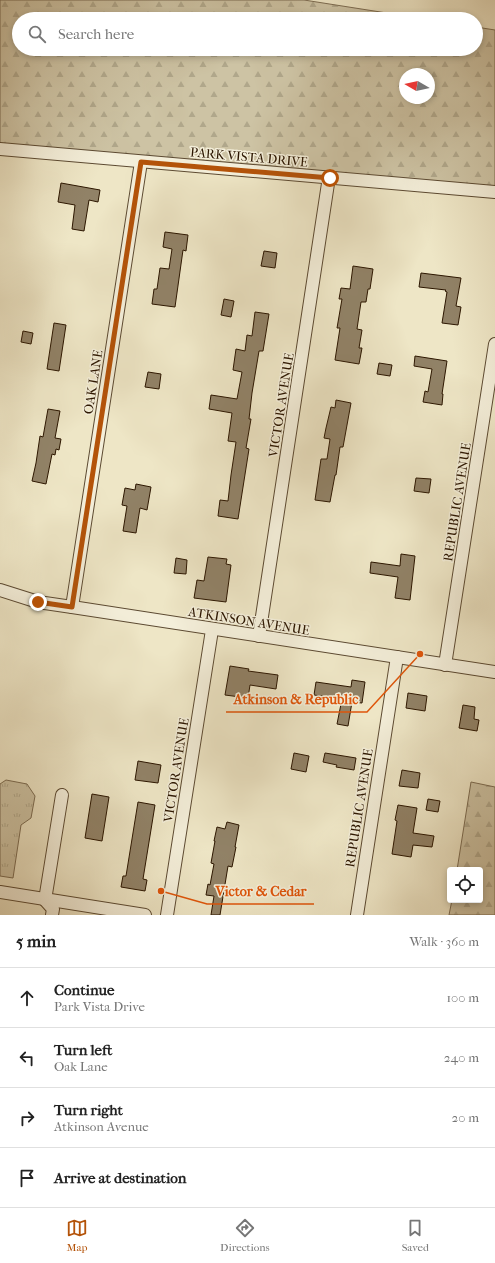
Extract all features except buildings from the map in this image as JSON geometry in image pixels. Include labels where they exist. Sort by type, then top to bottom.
[{"type":"street","name":"PARK VISTA DRIVE","points":[[0,149],[495,192]]},
{"type":"street","name":"OAK LANE","points":[[72,607],[141,162]]},
{"type":"street","name":"VICTOR AVENUE","points":[[259,636],[330,178]]},
{"type":"street","name":"REPUBLIC AVENUE","points":[[445,664],[495,344]]},
{"type":"street","name":"ATKINSON AVENUE","points":[[0,590],[38,602],[212,630],[495,672]]},
{"type":"street","name":"VICTOR AVENUE","points":[[167,915],[212,630]]},
{"type":"street","name":"REPUBLIC AVENUE","points":[[357,915],[397,657]]},
{"type":"street","points":[[45,900],[62,795]]},
{"type":"street","points":[[0,892],[145,915]]},
{"type":"street","points":[[45,900],[53,908],[52,915]]},
{"type":"green space","points":[[0,0],[304,0],[380,12],[12,12],[12,56],[483,56],[483,28],[495,30],[495,192],[0,149]]},
{"type":"green space","points":[[6,780],[27,784],[35,796],[31,818],[21,825],[13,878],[0,876],[0,784]]},
{"type":"green space","points":[[471,782],[495,787],[495,915],[449,915],[451,903],[483,903],[483,867],[457,867]]},
{"type":"place","name":"Atkinson & Republic","points":[[420,654]]},
{"type":"place","name":"Victor & Cedar","points":[[161,891]]},
{"type":"route","points":[[38,602],[72,607],[141,162],[330,178]]}]
